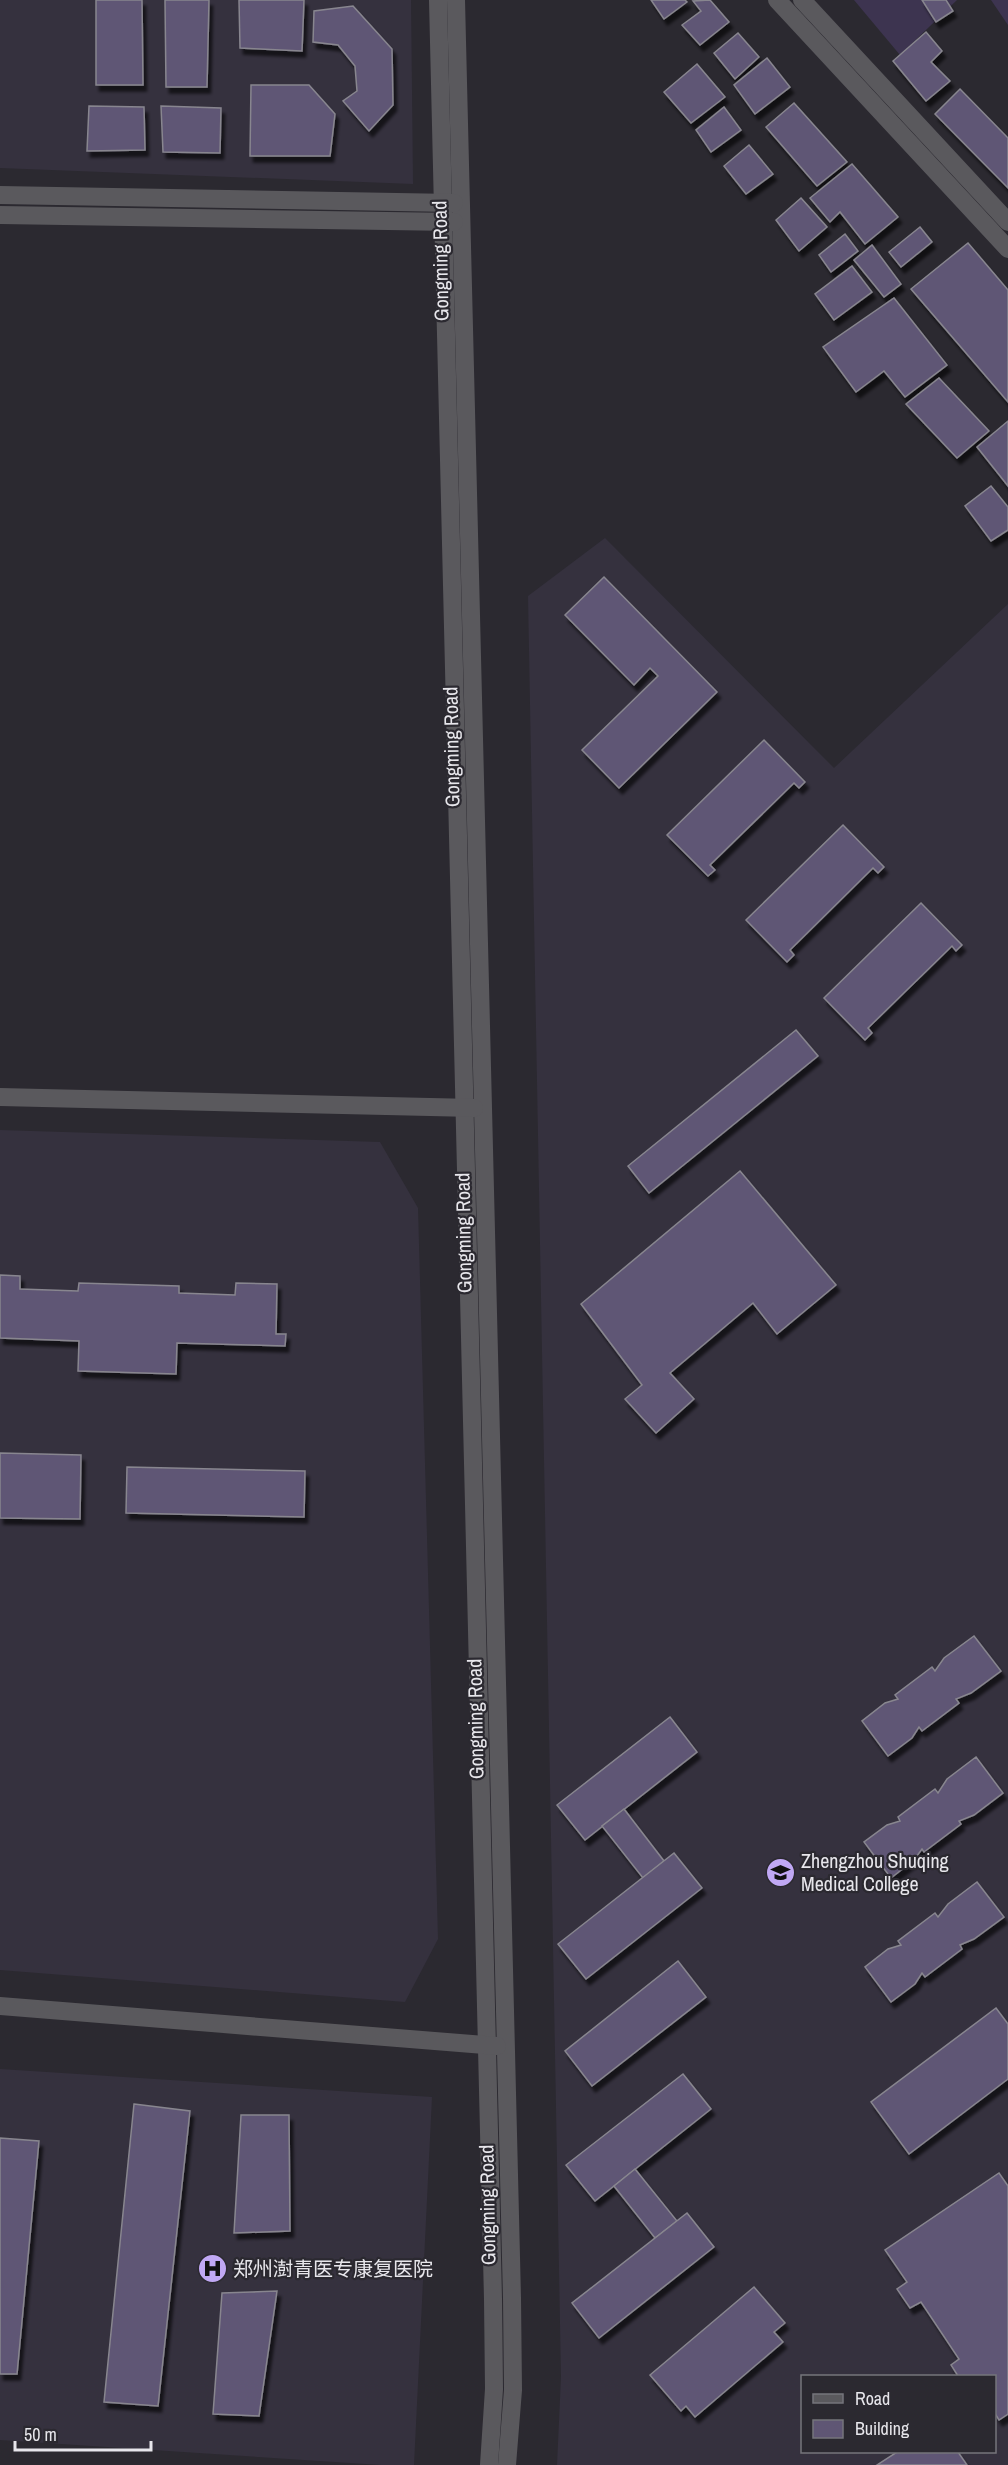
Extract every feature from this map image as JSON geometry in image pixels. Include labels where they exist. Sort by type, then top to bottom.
[{"type":"street","name":"Gongming Road","points":[[438,0],[487,2045],[494,2389],[489,2465]]},
{"type":"street","name":"Gongming Road","points":[[456,0],[513,2390],[507,2465]]},
{"type":"street","points":[[777,0],[1008,249]]},
{"type":"street","points":[[802,0],[1008,222]]},
{"type":"street","points":[[0,195],[462,203]]},
{"type":"street","points":[[0,214],[462,222]]},
{"type":"street","points":[[0,1097],[482,1108]]},
{"type":"street","points":[[0,2006],[505,2046]]},
{"type":"shaded area","points":[[0,0],[411,0],[413,184],[0,168]]},
{"type":"shaded area","points":[[854,0],[957,0],[900,55]]},
{"type":"shaded area","points":[[991,0],[1008,0],[1008,25]]},
{"type":"shaded area","name":"Zhengzhou Shuqing Medical College","points":[[605,538],[834,768],[1008,604],[1008,2465],[557,2465],[561,2377],[528,596]]},
{"type":"shaded area","points":[[0,1130],[380,1142],[418,1208],[438,1939],[405,2002],[0,1970]]},
{"type":"shaded area","name":"郑州澍青医专康复医院","points":[[0,2069],[432,2097],[414,2465],[381,2465],[0,2440]]},
{"type":"building","points":[[96,0],[142,0],[143,85],[96,85]]},
{"type":"building","points":[[165,0],[209,0],[207,87],[166,87]]},
{"type":"building","points":[[239,0],[304,0],[302,51],[240,48]]},
{"type":"building","points":[[651,0],[685,0],[687,2],[664,19]]},
{"type":"building","points":[[710,0],[729,22],[700,45],[682,25],[701,11],[693,1]]},
{"type":"building","points":[[922,0],[946,0],[953,11],[936,22]]},
{"type":"building","points":[[353,6],[392,49],[393,105],[369,131],[343,101],[357,91],[355,66],[338,45],[313,42],[314,11]]},
{"type":"building","points":[[926,32],[942,51],[931,62],[950,81],[926,101],[893,61]]},
{"type":"building","points":[[738,33],[759,57],[735,79],[714,53]]},
{"type":"building","points":[[767,58],[790,87],[755,114],[734,85]]},
{"type":"building","points":[[697,64],[725,97],[691,123],[664,92]]},
{"type":"building","points":[[251,85],[309,85],[335,114],[330,156],[250,156]]},
{"type":"building","points":[[960,89],[1008,138],[1008,188],[935,114]]},
{"type":"building","points":[[794,103],[847,162],[817,186],[766,127]]},
{"type":"building","points":[[89,106],[144,107],[145,150],[87,151]]},
{"type":"building","points":[[161,106],[221,108],[220,153],[163,152]]},
{"type":"building","points":[[724,107],[741,130],[711,152],[696,130]]},
{"type":"building","points":[[749,145],[773,174],[746,194],[724,166]]},
{"type":"building","points":[[852,164],[898,217],[865,244],[840,212],[830,222],[810,198]]},
{"type":"building","points":[[801,198],[827,227],[799,251],[776,220]]},
{"type":"building","points":[[920,227],[932,242],[901,267],[889,252]]},
{"type":"building","points":[[845,234],[858,251],[831,272],[819,255]]},
{"type":"building","points":[[968,243],[1008,290],[1008,402],[911,289]]},
{"type":"building","points":[[872,245],[901,284],[884,297],[854,260]]},
{"type":"building","points":[[852,266],[872,292],[834,320],[815,294]]},
{"type":"building","points":[[894,298],[947,365],[905,397],[884,371],[856,392],[823,347]]},
{"type":"building","points":[[939,378],[989,431],[957,458],[906,404]]},
{"type":"building","points":[[1008,421],[1008,486],[977,447]]},
{"type":"building","points":[[991,486],[1008,507],[1008,530],[991,541],[965,506]]},
{"type":"building","points":[[604,577],[717,692],[619,788],[582,750],[658,676],[650,668],[634,685],[565,615]]},
{"type":"building","points":[[764,740],[805,782],[799,788],[794,783],[710,865],[715,870],[708,876],[667,835]]},
{"type":"building","points":[[843,825],[884,867],[878,873],[873,868],[790,950],[794,955],[787,962],[746,920]]},
{"type":"building","points":[[921,903],[962,945],[956,951],[952,946],[868,1028],[872,1033],[865,1040],[824,998]]},
{"type":"building","points":[[796,1030],[818,1056],[649,1193],[628,1166]]},
{"type":"building","points":[[740,1171],[836,1285],[777,1334],[753,1303],[670,1373],[694,1399],[656,1433],[625,1399],[642,1385],[581,1304]]},
{"type":"building","points":[[0,1275],[20,1276],[20,1289],[78,1291],[79,1283],[179,1286],[179,1293],[235,1295],[236,1283],[277,1284],[276,1334],[286,1334],[285,1346],[177,1343],[176,1374],[78,1371],[79,1341],[0,1338]]},
{"type":"building","points":[[0,1453],[81,1455],[80,1519],[0,1518]]},
{"type":"building","points":[[127,1467],[305,1471],[304,1517],[126,1513]]},
{"type":"building","points":[[974,1636],[1001,1671],[971,1693],[956,1699],[959,1703],[922,1731],[919,1727],[912,1738],[888,1756],[862,1721],[885,1703],[898,1699],[895,1695],[932,1667],[935,1671],[944,1658]]},
{"type":"building","points":[[670,1717],[697,1752],[585,1840],[557,1805]]},
{"type":"building","points":[[976,1757],[1003,1793],[974,1815],[959,1821],[961,1824],[924,1852],[922,1849],[914,1860],[891,1878],[864,1842],[887,1825],[900,1821],[898,1817],[935,1789],[938,1793],[947,1779]]},
{"type":"building","points":[[624,1809],[664,1861],[643,1878],[602,1826]]},
{"type":"building","points":[[674,1853],[702,1888],[586,1979],[558,1944]]},
{"type":"building","points":[[977,1882],[1004,1917],[974,1939],[960,1945],[962,1949],[925,1977],[922,1973],[915,1984],[891,2002],[865,1967],[888,1949],[901,1945],[898,1941],[935,1913],[938,1917],[948,1904]]},
{"type":"building","points":[[678,1961],[706,1997],[592,2086],[565,2051]]},
{"type":"building","points":[[996,2008],[1008,2024],[1008,2079],[909,2154],[871,2102]]},
{"type":"building","points":[[683,2074],[711,2109],[595,2201],[566,2165]]},
{"type":"building","points":[[134,2104],[190,2111],[158,2406],[104,2402]]},
{"type":"building","points":[[241,2115],[289,2115],[290,2231],[234,2233]]},
{"type":"building","points":[[0,2138],[39,2141],[17,2374],[0,2374]]},
{"type":"building","points":[[635,2169],[677,2221],[655,2238],[614,2186]]},
{"type":"building","points":[[999,2173],[1008,2186],[1008,2414],[999,2420],[996,2415],[996,2375],[957,2375],[951,2365],[959,2359],[921,2302],[910,2308],[897,2289],[907,2282],[885,2250]]},
{"type":"building","points":[[687,2213],[714,2247],[599,2338],[572,2303]]},
{"type":"building","points":[[754,2287],[785,2323],[774,2332],[783,2342],[695,2417],[686,2406],[681,2411],[650,2375]]},
{"type":"building","points":[[277,2291],[259,2416],[213,2414],[222,2293]]},
{"type":"building","points":[[895,2453],[959,2453],[967,2465],[877,2465]]},
{"type":"place","name":"Zhengzhou Shuqing Medical College","points":[[780,1872]]},
{"type":"place","name":"郑州澍青医专康复医院","points":[[212,2268]]}]
